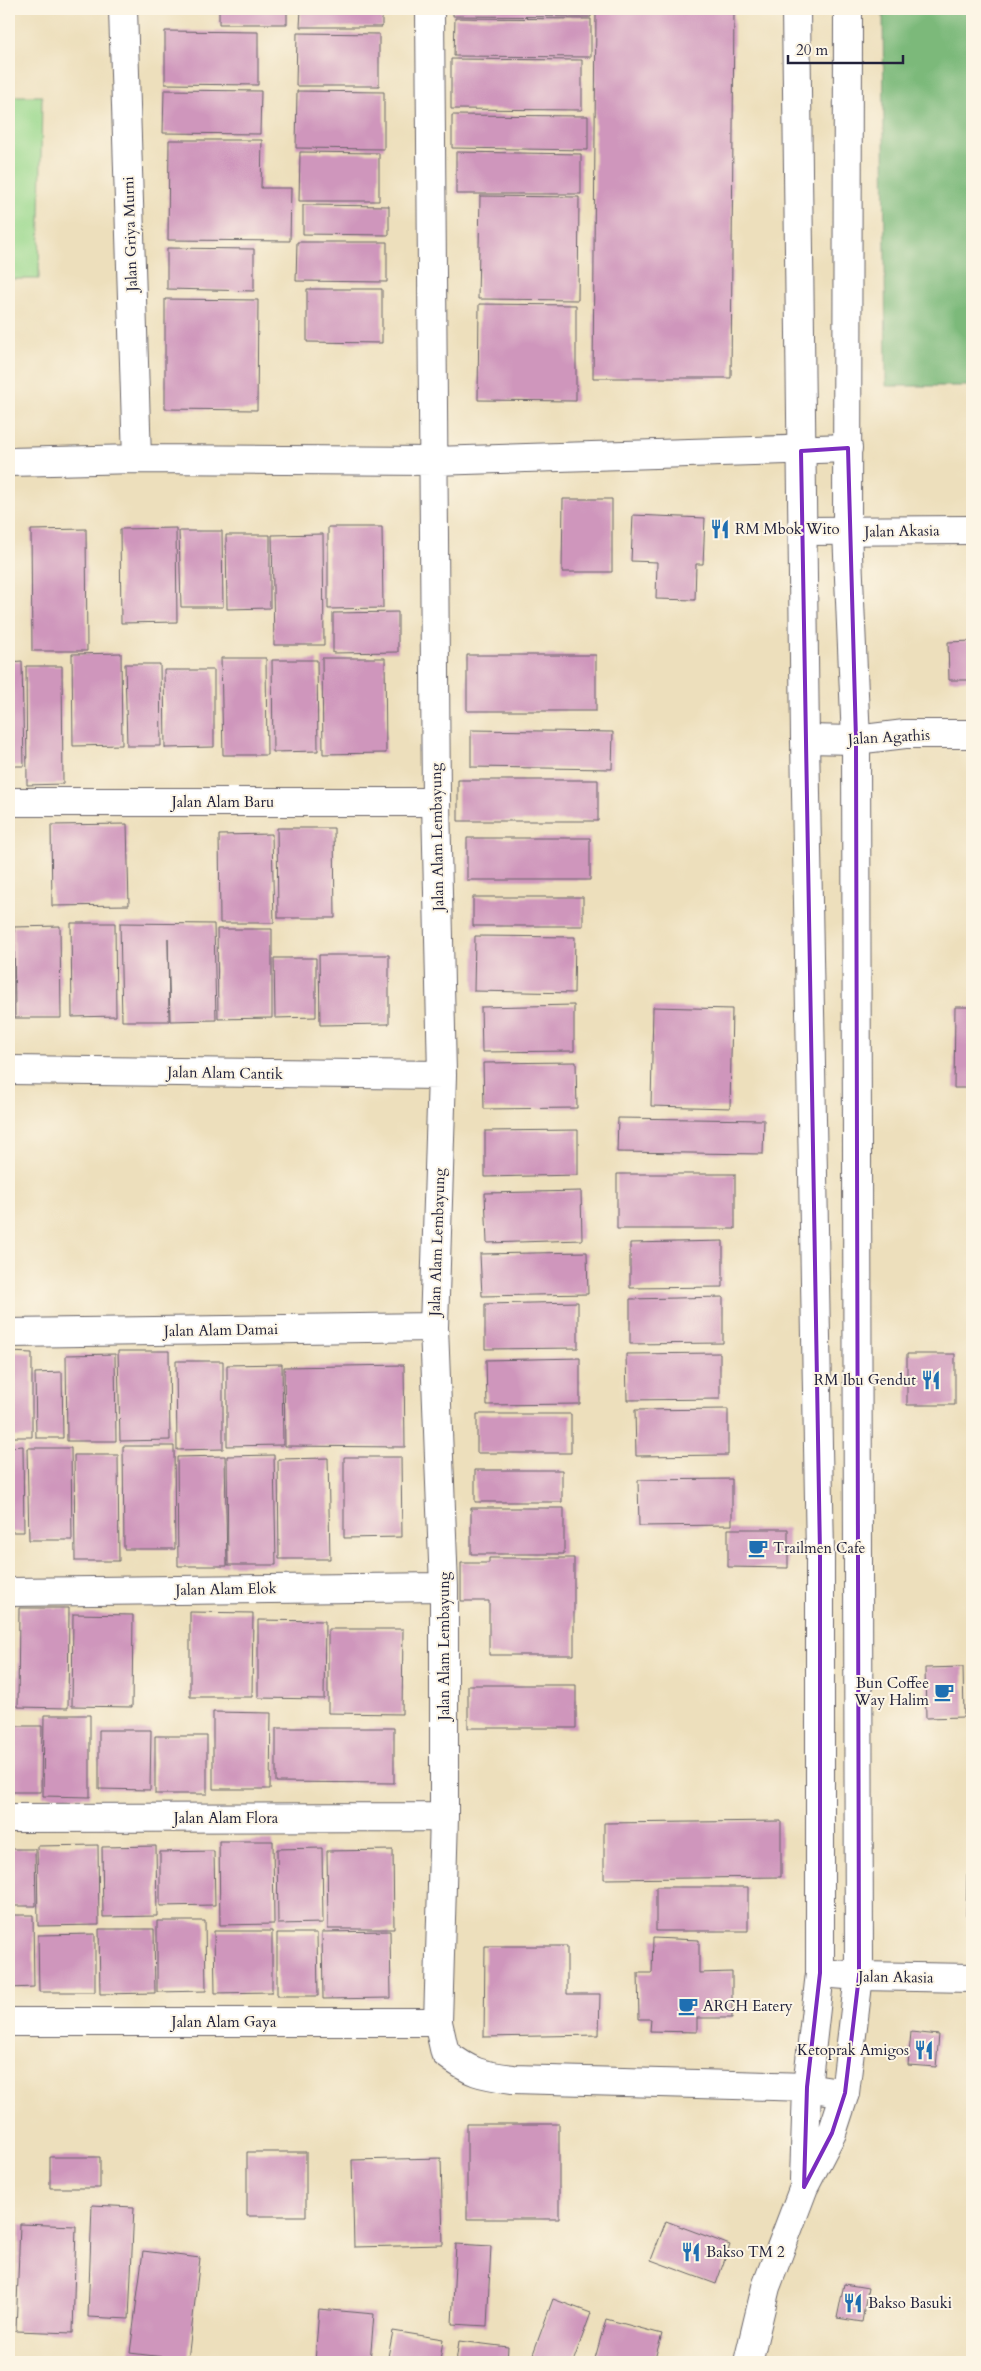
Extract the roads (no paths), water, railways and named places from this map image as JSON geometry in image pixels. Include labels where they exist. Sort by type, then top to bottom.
[{"type":"street","name":"Jalan Griya Murni","points":[[123,9],[138,459]]},
{"type":"street","name":"Jalan Alam Lembayung","points":[[430,9],[436,802],[442,1075],[434,1326],[444,1587],[444,1817],[438,2022],[445,2053],[465,2068],[487,2076],[513,2079],[807,2087],[846,2093]]},
{"type":"street","points":[[796,9],[805,739],[820,1554],[820,1973],[807,2087],[804,2186]]},
{"type":"street","points":[[748,2362],[766,2287],[804,2186],[832,2133],[846,2093],[860,1976],[856,740],[847,532],[848,9]]},
{"type":"street","points":[[9,462],[138,459],[433,461],[801,451],[848,448]]},
{"type":"street","name":"Jalan Akasia","points":[[802,531],[972,530]]},
{"type":"street","name":"Jalan Agathis","points":[[805,739],[856,740],[905,734],[972,734]]},
{"type":"street","name":"Jalan Alam Baru","points":[[9,802],[436,802]]},
{"type":"street","name":"Jalan Alam Cantik","points":[[9,1070],[442,1075]]},
{"type":"street","name":"Jalan Alam Damai","points":[[9,1333],[434,1326]]},
{"type":"street","name":"Jalan Alam Elok","points":[[9,1592],[444,1587]]},
{"type":"street","name":"Jalan Alam Flora","points":[[9,1818],[444,1817]]},
{"type":"street","name":"Jalan Akasia","points":[[820,1973],[860,1976],[972,1978]]},
{"type":"street","name":"Jalan Alam Gaya","points":[[9,2022],[438,2022]]},
{"type":"place","name":"RM Mbok Wito","points":[[720,529]]},
{"type":"place","name":"RM Ibu Gendut","points":[[931,1380]]},
{"type":"place","name":"Trailmen Cafe","points":[[758,1548]]},
{"type":"place","name":"Bun Coffee Way Halim","points":[[944,1692]]},
{"type":"place","name":"ARCH Eatery","points":[[688,2006]]},
{"type":"place","name":"Ketoprak Amigos","points":[[924,2050]]},
{"type":"place","name":"Bakso TM 2","points":[[691,2252]]},
{"type":"place","name":"Bakso Basuki","points":[[853,2303]]}]
